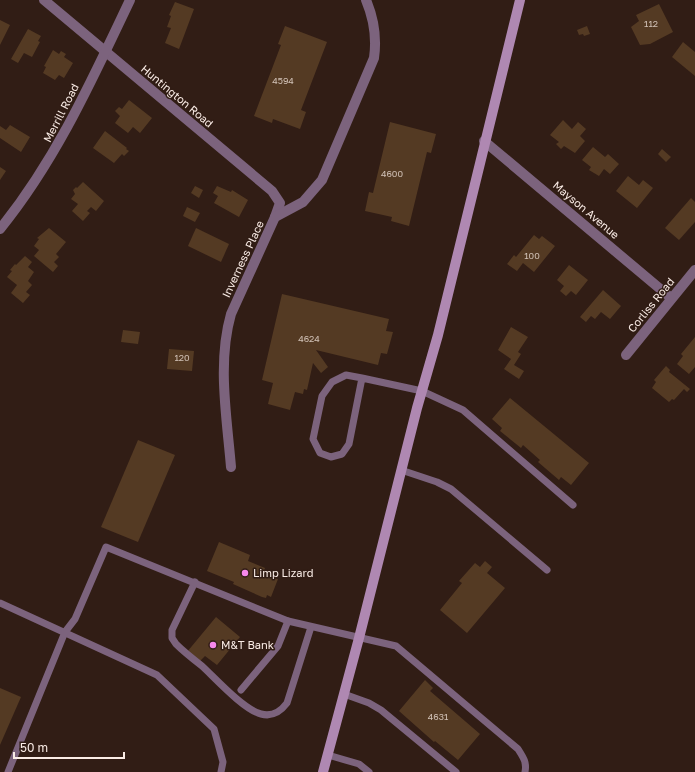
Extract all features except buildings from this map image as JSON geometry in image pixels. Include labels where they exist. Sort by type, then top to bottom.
[{"type":"main road","points":[[323,772],[422,391],[438,335],[484,141],[520,0]]},
{"type":"street","name":"Huntington Road","points":[[44,0],[272,191],[280,203],[275,217]]},
{"type":"street","name":"Merrill Road","points":[[0,229],[46,166],[63,138],[130,0]]},
{"type":"street","name":"Inverness Place","points":[[231,467],[225,404],[226,331],[231,314],[275,217],[303,202],[322,180],[374,58],[376,43],[373,18],[366,0]]},
{"type":"street","name":"Mayson Avenue","points":[[484,141],[671,298]]},
{"type":"street","name":"Corliss Road","points":[[626,355],[695,270]]},
{"type":"lane","points":[[362,378],[349,444],[342,454],[331,457],[320,453],[313,439],[322,396],[332,382],[346,375],[362,378],[422,391],[463,410],[573,505]]},
{"type":"lane","points":[[402,470],[436,482],[451,490],[547,570]]},
{"type":"lane","points":[[8,772],[65,632],[75,619],[106,547],[288,620],[311,627],[396,646],[518,749],[524,758],[526,766],[525,772]]},
{"type":"lane","points":[[195,582],[172,630],[172,638],[176,644],[218,683],[251,710],[261,714],[271,714],[281,710],[287,703],[311,627]]},
{"type":"lane","points":[[0,604],[65,632],[157,675],[214,729],[223,762],[221,772]]},
{"type":"lane","points":[[240,690],[278,646],[288,620]]},
{"type":"lane","points":[[344,694],[369,703],[381,710],[456,772]]},
{"type":"lane","points":[[328,754],[359,764],[369,772]]},
{"type":"place","name":"Limp Lizard","points":[[245,573]]},
{"type":"place","name":"M&T Bank","points":[[213,645]]}]
